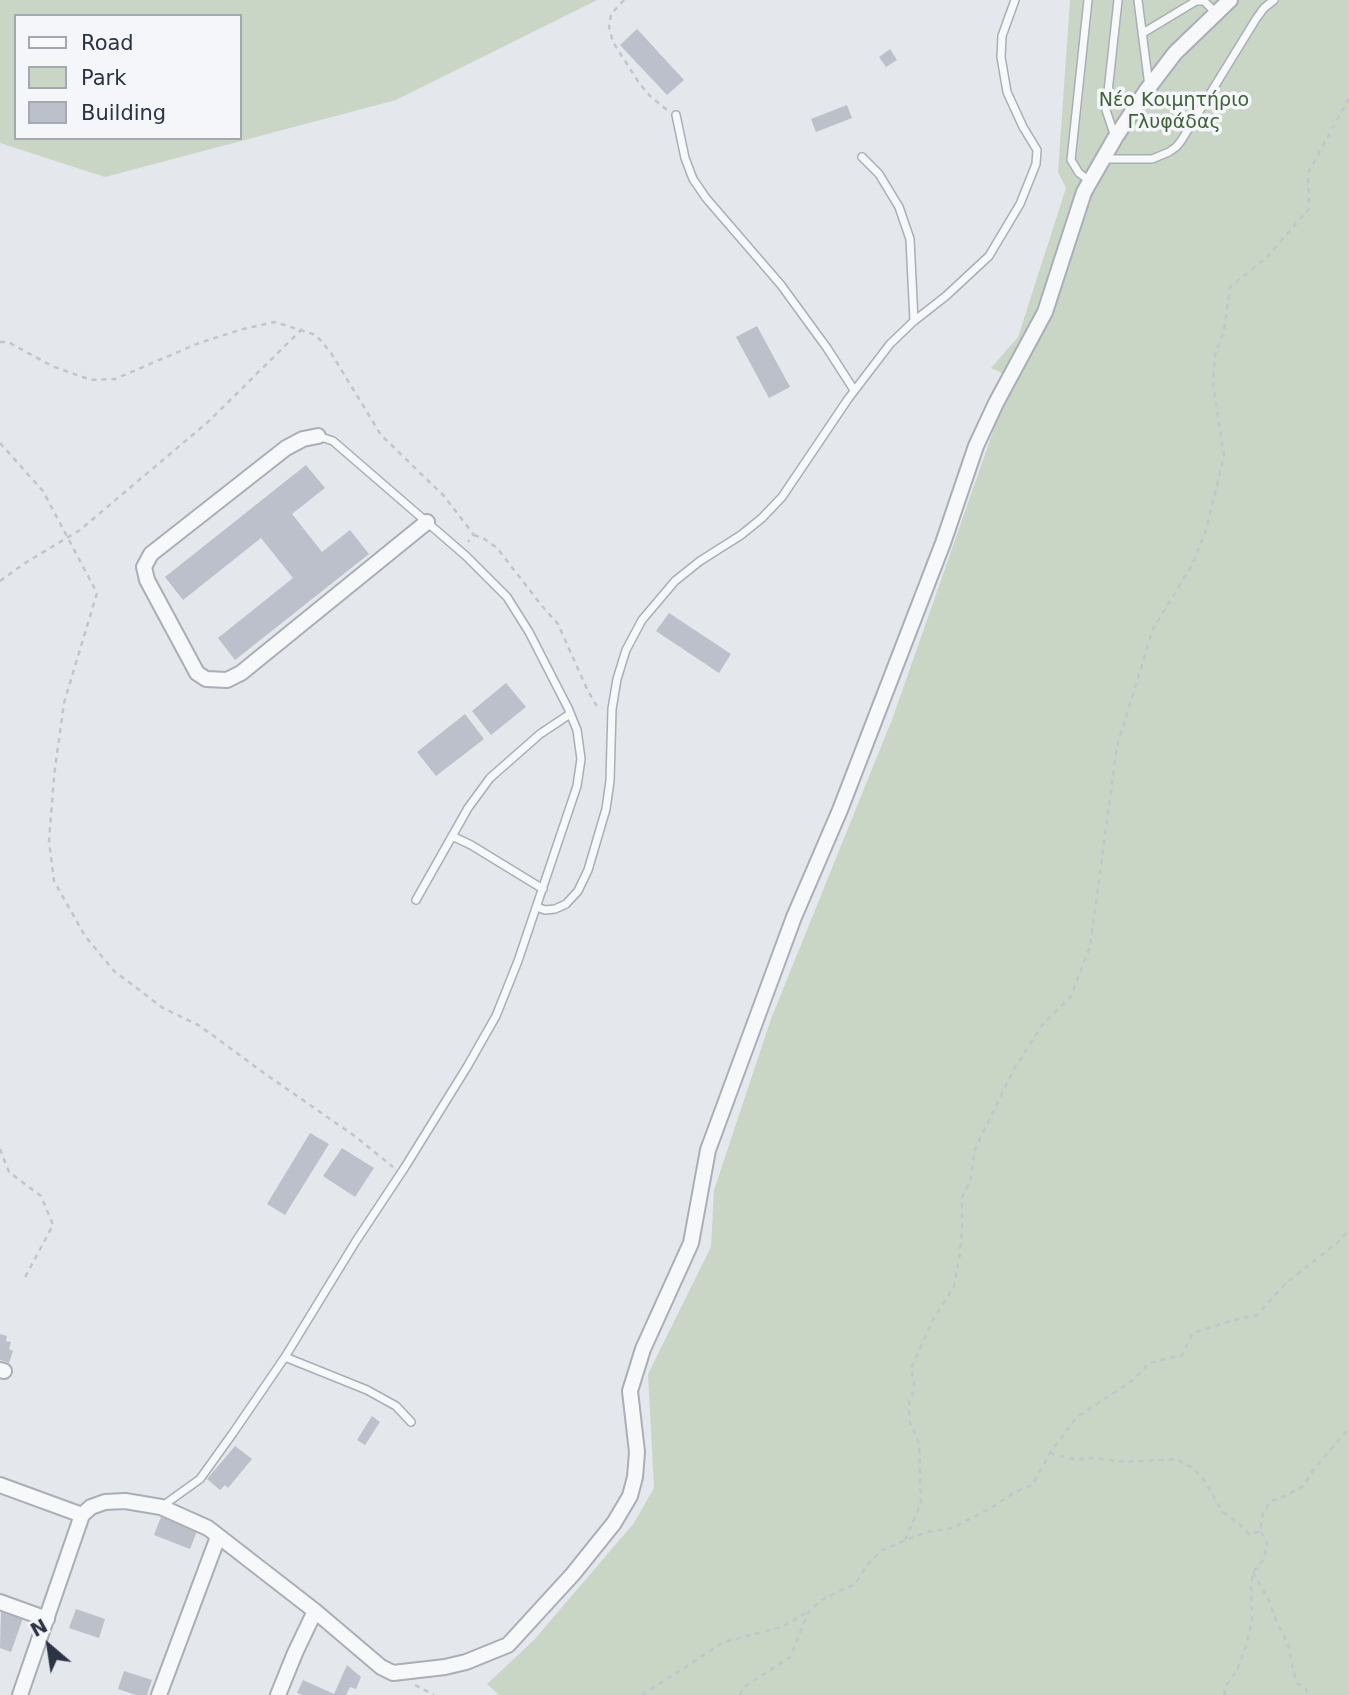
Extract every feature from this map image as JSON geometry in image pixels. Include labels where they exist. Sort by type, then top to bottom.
[{"type":"street","points":[[20,1695],[82,1515],[91,1507],[105,1502],[125,1501],[161,1507],[208,1528],[315,1611],[381,1667],[393,1673],[466,1662],[508,1645],[573,1574],[614,1523],[630,1496],[635,1477],[637,1452],[630,1391],[643,1349],[691,1243],[708,1150],[793,917],[840,810],[943,542],[976,446],[1045,312],[1084,192],[1090,181],[1115,138],[1175,53],[1230,0]]},
{"type":"street","points":[[318,436],[303,439],[286,448],[151,554],[144,567],[146,580],[197,673],[206,679],[227,680],[241,673],[427,522]]},
{"type":"street","points":[[0,1485],[82,1515]]},
{"type":"street","points":[[159,1695],[218,1537]]},
{"type":"street","points":[[0,1602],[47,1619]]},
{"type":"street","points":[[278,1695],[315,1611]]},
{"type":"lane","points":[[537,906],[545,910],[566,904],[579,891],[589,870],[606,809],[610,781],[611,715],[617,679],[626,650],[642,620],[675,581],[700,561],[741,535],[782,497],[890,344],[989,256],[1020,204],[1036,164],[1037,150],[1007,92],[1001,57],[1002,36],[1015,0]]},
{"type":"lane","points":[[1088,0],[1071,160],[1079,173],[1090,181]]},
{"type":"lane","points":[[1115,138],[1106,110],[1118,0]]},
{"type":"lane","points":[[1138,0],[1149,87]]},
{"type":"lane","points":[[1103,159],[1152,159],[1176,147],[1256,19],[1274,0]]},
{"type":"lane","points":[[1143,33],[1196,1],[1204,1],[1216,13]]},
{"type":"lane","points":[[676,115],[684,158],[693,179],[717,213],[781,285],[855,390]]},
{"type":"lane","points":[[862,157],[878,174],[899,207],[910,239],[914,321]]},
{"type":"lane","points":[[161,1507],[200,1479],[285,1357],[467,1067],[496,1016],[518,961],[578,786],[580,759],[577,730],[528,632],[507,597],[460,551],[333,441],[318,436]]},
{"type":"lane","points":[[416,900],[468,808],[490,778],[540,734],[570,714]]},
{"type":"lane","points":[[452,836],[542,889]]},
{"type":"lane","points":[[285,1357],[367,1390],[396,1406],[411,1422]]},
{"type":"path","points":[[624,0],[611,14],[609,27],[614,42],[650,96],[676,115]]},
{"type":"path","points":[[905,1540],[921,1503],[919,1443],[909,1420],[909,1403],[915,1388],[911,1368],[933,1320],[954,1286],[962,1231],[962,1197],[970,1182],[975,1149],[1014,1069],[1042,1025],[1071,996],[1090,947],[1117,746],[1153,629],[1192,565],[1206,530],[1224,456],[1213,384],[1215,355],[1224,331],[1230,286],[1267,257],[1309,209],[1308,173],[1349,98]]},
{"type":"path","points":[[0,342],[8,342],[52,366],[91,380],[115,379],[199,343],[275,322],[316,335],[331,353],[381,436],[444,496],[474,535],[497,548],[558,624],[596,705],[611,715]]},
{"type":"path","points":[[0,581],[80,530],[208,422],[302,330]]},
{"type":"path","points":[[0,443],[43,491],[97,593],[64,703],[49,841],[54,881],[85,936],[114,971],[163,1007],[200,1026],[356,1137],[401,1174]]},
{"type":"path","points":[[460,551],[474,535]]},
{"type":"path","points":[[0,1149],[9,1172],[41,1196],[52,1225],[23,1281]]},
{"type":"path","points":[[642,1695],[724,1642],[782,1627],[825,1598],[855,1584],[868,1564],[882,1550],[926,1532],[952,1528],[1032,1485],[1050,1453],[1076,1418],[1133,1380],[1149,1363],[1182,1354],[1193,1333],[1257,1315],[1285,1284],[1349,1230]]},
{"type":"path","points":[[1224,1695],[1247,1646],[1252,1621],[1253,1572],[1264,1559],[1266,1544],[1260,1531],[1262,1513],[1270,1502],[1304,1486],[1314,1469],[1349,1428]]},
{"type":"path","points":[[1050,1453],[1076,1460],[1093,1458],[1126,1462],[1176,1459],[1193,1468],[1204,1480],[1223,1512],[1250,1535],[1260,1531]]},
{"type":"path","points":[[1253,1572],[1290,1647],[1297,1683],[1306,1689],[1308,1695]]},
{"type":"path","points":[[740,1695],[744,1687],[790,1657],[809,1611]]},
{"type":"green space","points":[[0,0],[597,0],[396,100],[105,177],[0,143]]},
{"type":"green space","name":"Νέο Κοιμητήριο Γλυφάδας","points":[[1070,0],[1349,0],[1349,1695],[499,1695],[487,1684],[533,1641],[634,1523],[654,1488],[648,1374],[711,1247],[714,1190],[771,1019],[893,717],[1010,383],[1000,372],[991,368],[1018,337],[1066,188],[1058,172]]},
{"type":"building","points":[[637,29],[684,80],[667,95],[620,45]]},
{"type":"building","points":[[890,49],[897,60],[886,67],[879,57]]},
{"type":"building","points":[[847,105],[852,118],[816,132],[811,119]]},
{"type":"building","points":[[757,326],[790,387],[769,398],[736,337]]},
{"type":"building","points":[[306,465],[325,488],[292,514],[322,552],[350,530],[369,554],[235,660],[218,638],[293,578],[261,538],[183,600],[165,577]]},
{"type":"building","points":[[669,613],[731,654],[719,673],[656,631]]},
{"type":"building","points":[[506,683],[526,707],[491,735],[472,711]]},
{"type":"building","points":[[465,714],[484,739],[436,776],[417,752]]},
{"type":"building","points":[[310,1133],[329,1144],[285,1215],[267,1204]]},
{"type":"building","points":[[342,1148],[374,1168],[355,1197],[323,1176]]},
{"type":"building","points":[[0,1334],[7,1336],[6,1341],[11,1342],[9,1349],[13,1351],[9,1363],[0,1360]]},
{"type":"building","points":[[372,1416],[380,1422],[365,1445],[357,1440]]},
{"type":"building","points":[[235,1446],[252,1459],[228,1488],[225,1485],[220,1490],[207,1479]]},
{"type":"building","points":[[161,1517],[197,1531],[190,1549],[154,1535]]},
{"type":"building","points":[[76,1609],[105,1619],[99,1638],[69,1628]]},
{"type":"building","points":[[1,1611],[23,1618],[11,1652],[0,1648]]},
{"type":"building","points":[[347,1665],[361,1677],[356,1689],[350,1687],[346,1695],[297,1693],[303,1680],[334,1694]]},
{"type":"building","points":[[124,1671],[152,1680],[147,1695],[136,1695],[118,1689]]}]
